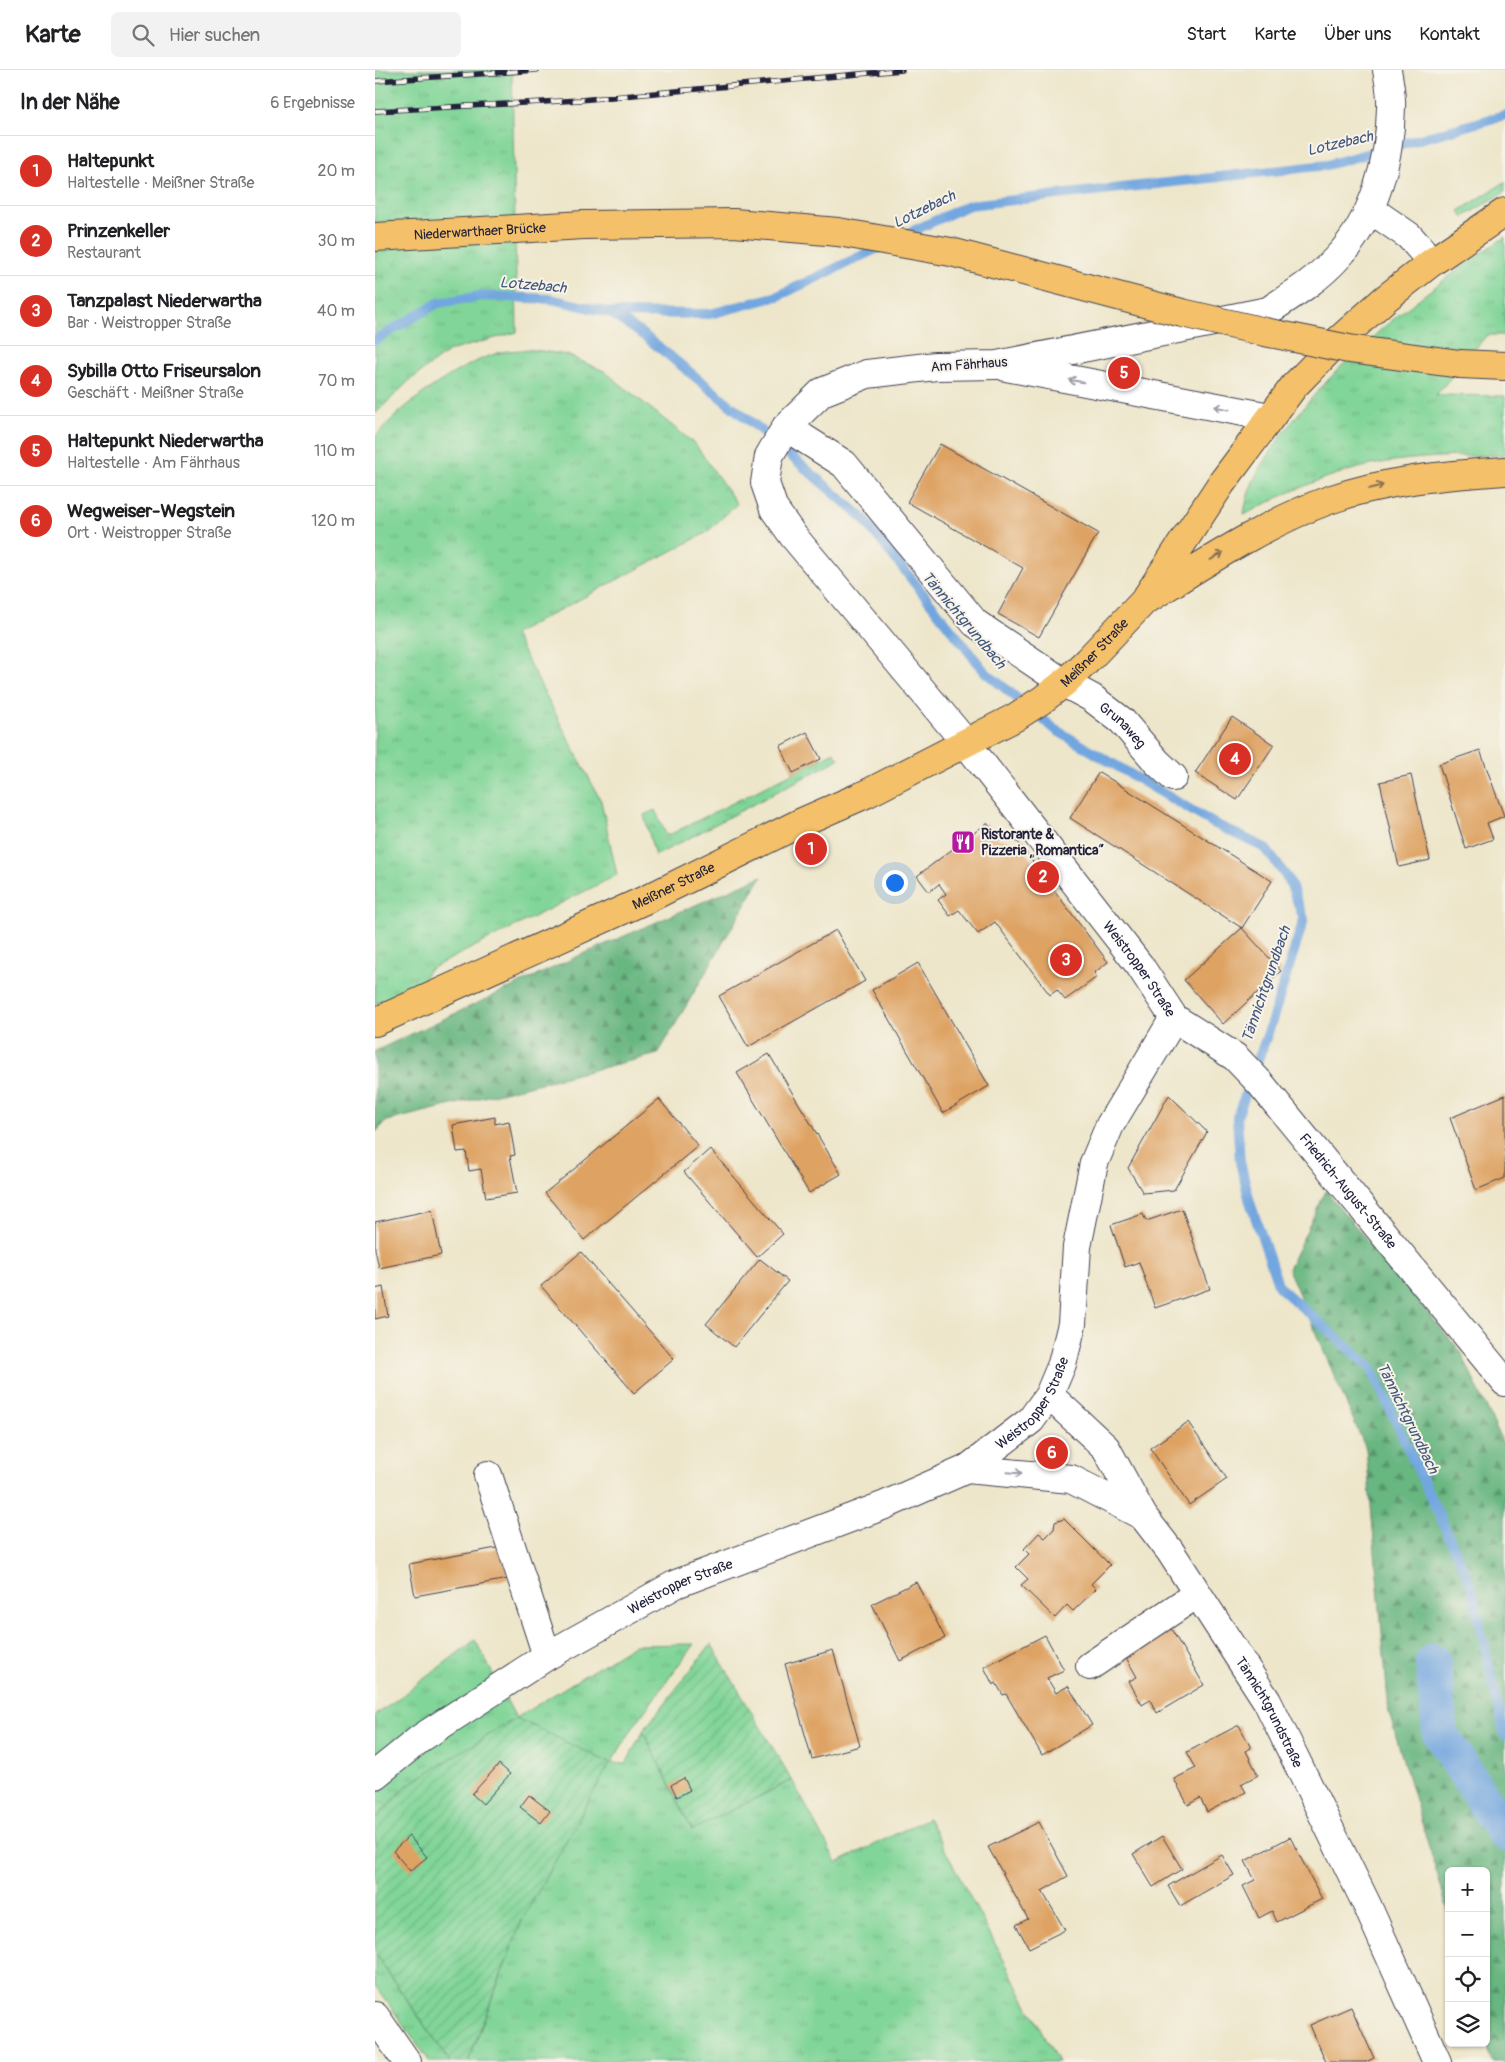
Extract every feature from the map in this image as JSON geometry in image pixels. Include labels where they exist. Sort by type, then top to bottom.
[{"type":"main road","points":[[1144,602],[1216,491],[1294,386],[1340,339],[1385,299],[1432,262],[1505,212]]},
{"type":"main road","name":"Niederwarthaer Brücke","points":[[375,237],[584,225],[734,223],[838,232],[951,252],[1182,313],[1349,349],[1460,364],[1505,366]]},
{"type":"main road","points":[[1144,602],[1267,528],[1329,500],[1390,483],[1451,475],[1505,471]]},
{"type":"main road","name":"Meißner Straße","points":[[375,1022],[647,899],[1014,718],[1064,683],[1144,602]]},
{"type":"street","name":"Am Fährhaus","points":[[966,743],[793,537],[774,509],[765,483],[769,456],[787,427],[822,392],[867,374],[936,366],[997,365],[1268,311],[1305,287],[1337,258],[1357,232],[1370,209],[1382,176],[1389,139],[1391,106],[1387,70]]},
{"type":"street","points":[[1370,209],[1409,236],[1432,262]]},
{"type":"street","points":[[997,365],[1270,417]]},
{"type":"street","name":"Grunaweg","points":[[787,427],[843,464],[975,623],[1064,683],[1092,698],[1123,721],[1157,762],[1173,777]]},
{"type":"street","name":"Weistropper Straße","points":[[375,1775],[421,1738],[547,1656],[676,1584],[875,1508],[967,1469],[1031,1420],[1049,1395],[1062,1364],[1071,1324],[1077,1247],[1094,1163],[1110,1125],[1173,1018],[1140,966],[966,743]]},
{"type":"street","name":"Friedrich-August-Straße","points":[[1173,1018],[1235,1057],[1260,1083],[1505,1382]]},
{"type":"street","name":"Tännichtgrundstraße","points":[[1049,1395],[1105,1448],[1143,1516],[1170,1551],[1267,1701],[1367,1905],[1437,2062]]},
{"type":"street","points":[[967,1469],[1071,1479],[1143,1516]]},
{"type":"street","points":[[487,1475],[547,1656]]},
{"type":"street","points":[[1090,1666],[1197,1594]]},
{"type":"street","points":[[375,2016],[407,2062]]},
{"type":"green space","points":[[375,70],[512,70],[517,332],[449,351],[409,381],[375,414]]},
{"type":"green space","points":[[1505,182],[1505,192],[1463,217],[1459,211]]},
{"type":"green space","points":[[1505,237],[1505,335],[1487,335],[1436,395],[1505,396],[1505,455],[1422,458],[1375,464],[1317,481],[1244,515],[1248,494],[1259,469],[1299,413],[1325,384],[1352,356],[1411,305]]},
{"type":"green space","points":[[528,349],[567,355],[604,371],[695,444],[737,504],[706,533],[514,634],[601,801],[617,875],[428,970],[423,981],[375,1005],[375,437],[400,412],[448,376],[498,353]]},
{"type":"green space","points":[[834,752],[839,759],[655,856],[644,815],[655,810],[667,836]]},
{"type":"green space","points":[[762,876],[658,1054],[387,1121],[375,1133],[375,1051],[574,958]]},
{"type":"green space","points":[[1326,1191],[1461,1352],[1505,1448],[1505,2062],[1492,2062],[1488,2047],[1490,2047],[1490,1867],[1445,1867],[1445,1901],[1389,1713],[1366,1449],[1288,1269]]},
{"type":"green space","points":[[475,1640],[516,1718],[634,1645],[694,1644],[636,1723],[611,1763],[626,1764],[643,1731],[692,1830],[792,1780],[837,1863],[928,1818],[1058,2062],[468,2062],[522,1920],[375,1819],[375,1716]]},
{"type":"green space","points":[[711,1644],[792,1780],[692,1830],[643,1731]]},
{"type":"green space","points":[[516,1718],[610,1763],[522,1920],[468,2062],[450,2062],[375,1954],[375,1819],[406,1786]]},
{"type":"green space","points":[[375,1954],[450,2062],[430,2062],[375,1985]]},
{"type":"building","points":[[940,444],[1098,533],[1039,637],[998,614],[1023,568],[907,502]]},
{"type":"building","points":[[1232,717],[1274,745],[1237,800],[1195,773]]},
{"type":"building","points":[[807,732],[821,759],[793,773],[780,746]]},
{"type":"building","points":[[1480,750],[1504,816],[1487,823],[1493,839],[1466,849],[1439,764]]},
{"type":"building","points":[[1099,772],[1272,881],[1242,928],[1070,818]]},
{"type":"building","points":[[1411,775],[1430,860],[1399,867],[1380,782]]},
{"type":"building","points":[[987,823],[999,839],[1018,842],[1108,962],[1094,973],[1097,977],[1065,1000],[1057,990],[1050,995],[995,922],[978,934],[959,910],[950,916],[938,900],[946,894],[939,884],[929,892],[917,876]]},
{"type":"building","points":[[1242,928],[1281,971],[1223,1024],[1184,980]]},
{"type":"building","points":[[836,930],[865,981],[748,1047],[719,996]]},
{"type":"building","points":[[918,963],[989,1086],[943,1113],[872,990]]},
{"type":"building","points":[[769,1054],[841,1174],[809,1193],[737,1073]]},
{"type":"building","points":[[1169,1095],[1207,1132],[1174,1190],[1143,1193],[1128,1168]]},
{"type":"building","points":[[1505,1095],[1505,1178],[1476,1190],[1450,1118]]},
{"type":"building","points":[[659,1099],[698,1146],[584,1240],[545,1193]]},
{"type":"building","points":[[495,1117],[495,1124],[509,1121],[515,1155],[510,1156],[517,1193],[486,1198],[481,1169],[469,1171],[466,1151],[457,1152],[453,1125]]},
{"type":"building","points":[[710,1149],[783,1234],[757,1257],[684,1172]]},
{"type":"building","points":[[1182,1209],[1210,1289],[1155,1308],[1139,1262],[1125,1267],[1111,1225],[1143,1214],[1146,1221]]},
{"type":"building","points":[[432,1210],[441,1255],[379,1268],[375,1249],[375,1222]]},
{"type":"building","points":[[581,1252],[674,1359],[634,1393],[541,1286]]},
{"type":"building","points":[[760,1259],[788,1281],[734,1347],[706,1324]]},
{"type":"building","points":[[383,1287],[388,1316],[375,1319],[375,1289]]},
{"type":"building","points":[[1188,1422],[1227,1479],[1189,1505],[1150,1448]]},
{"type":"building","points":[[1064,1519],[1110,1565],[1091,1584],[1096,1589],[1073,1611],[1067,1605],[1055,1618],[1021,1585],[1028,1579],[1016,1567],[1029,1554],[1024,1549],[1039,1533],[1045,1538],[1054,1529],[1055,1522]]},
{"type":"building","points":[[502,1547],[508,1579],[415,1596],[409,1564]]},
{"type":"building","points":[[916,1582],[945,1638],[900,1661],[872,1604]]},
{"type":"building","points":[[1170,1627],[1204,1685],[1157,1713],[1150,1700],[1142,1705],[1129,1681],[1137,1677],[1124,1654]]},
{"type":"building","points":[[1045,1635],[1064,1670],[1047,1678],[1056,1693],[1068,1686],[1092,1725],[1042,1755],[1006,1694],[1003,1695],[996,1683],[993,1685],[984,1667]]},
{"type":"building","points":[[833,1650],[860,1746],[812,1759],[785,1664]]},
{"type":"building","points":[[1239,1725],[1251,1748],[1246,1751],[1258,1775],[1241,1784],[1246,1792],[1207,1812],[1200,1798],[1188,1805],[1174,1779],[1196,1768],[1187,1752]]},
{"type":"building","points":[[499,1764],[510,1774],[483,1804],[472,1794]]},
{"type":"building","points":[[684,1778],[690,1790],[677,1797],[671,1785]]},
{"type":"building","points":[[529,1795],[550,1811],[541,1823],[520,1807]]},
{"type":"building","points":[[1039,1822],[1068,1876],[1042,1891],[1065,1930],[1029,1948],[1016,1925],[1028,1919],[988,1847]]},
{"type":"building","points":[[409,1836],[427,1857],[410,1871],[393,1851]]},
{"type":"building","points":[[1162,1836],[1182,1869],[1153,1887],[1133,1854]]},
{"type":"building","points":[[1290,1837],[1322,1899],[1277,1922],[1272,1911],[1259,1918],[1243,1886],[1255,1880],[1245,1861]]},
{"type":"building","points":[[1222,1855],[1234,1875],[1180,1906],[1168,1886]]},
{"type":"building","points":[[1351,2007],[1374,2058],[1366,2062],[1326,2062],[1310,2025]]},
{"type":"waterway","name":"Lotzebach","points":[[902,236],[969,205],[1327,165],[1505,115]]},
{"type":"waterway","name":"Lotzebach","points":[[375,340],[438,303],[481,296],[551,299],[611,313],[710,314],[778,296],[882,246]]},
{"type":"waterway","name":"Tännichtgrundbach","points":[[611,313],[645,336],[756,426],[863,518],[985,672],[1056,730],[1213,823],[1265,848],[1289,880],[1304,919],[1269,1030],[1237,1117],[1240,1162],[1250,1202],[1279,1287],[1371,1368],[1470,1582],[1505,1736]]},
{"type":"waterway","points":[[1433,1662],[1440,1733],[1505,1834]]},
{"type":"railway","points":[[375,81],[537,70]]},
{"type":"railway","points":[[375,111],[580,100],[902,70]]},
{"type":"place","name":"Haltepunkt Niederwartha","points":[[1124,373]]},
{"type":"place","name":"Sybilla Otto Friseursalon","points":[[1235,759]]},
{"type":"place","name":"Ristorante & Pizzeria „Romantica“","points":[[963,842]]},
{"type":"place","name":"Haltepunkt","points":[[811,849]]},
{"type":"place","name":"Prinzenkeller","points":[[1043,877]]},
{"type":"place","name":"Tanzpalast Niederwartha","points":[[1066,960]]},
{"type":"place","name":"Wegweiser-Wegstein","points":[[1052,1453]]}]
